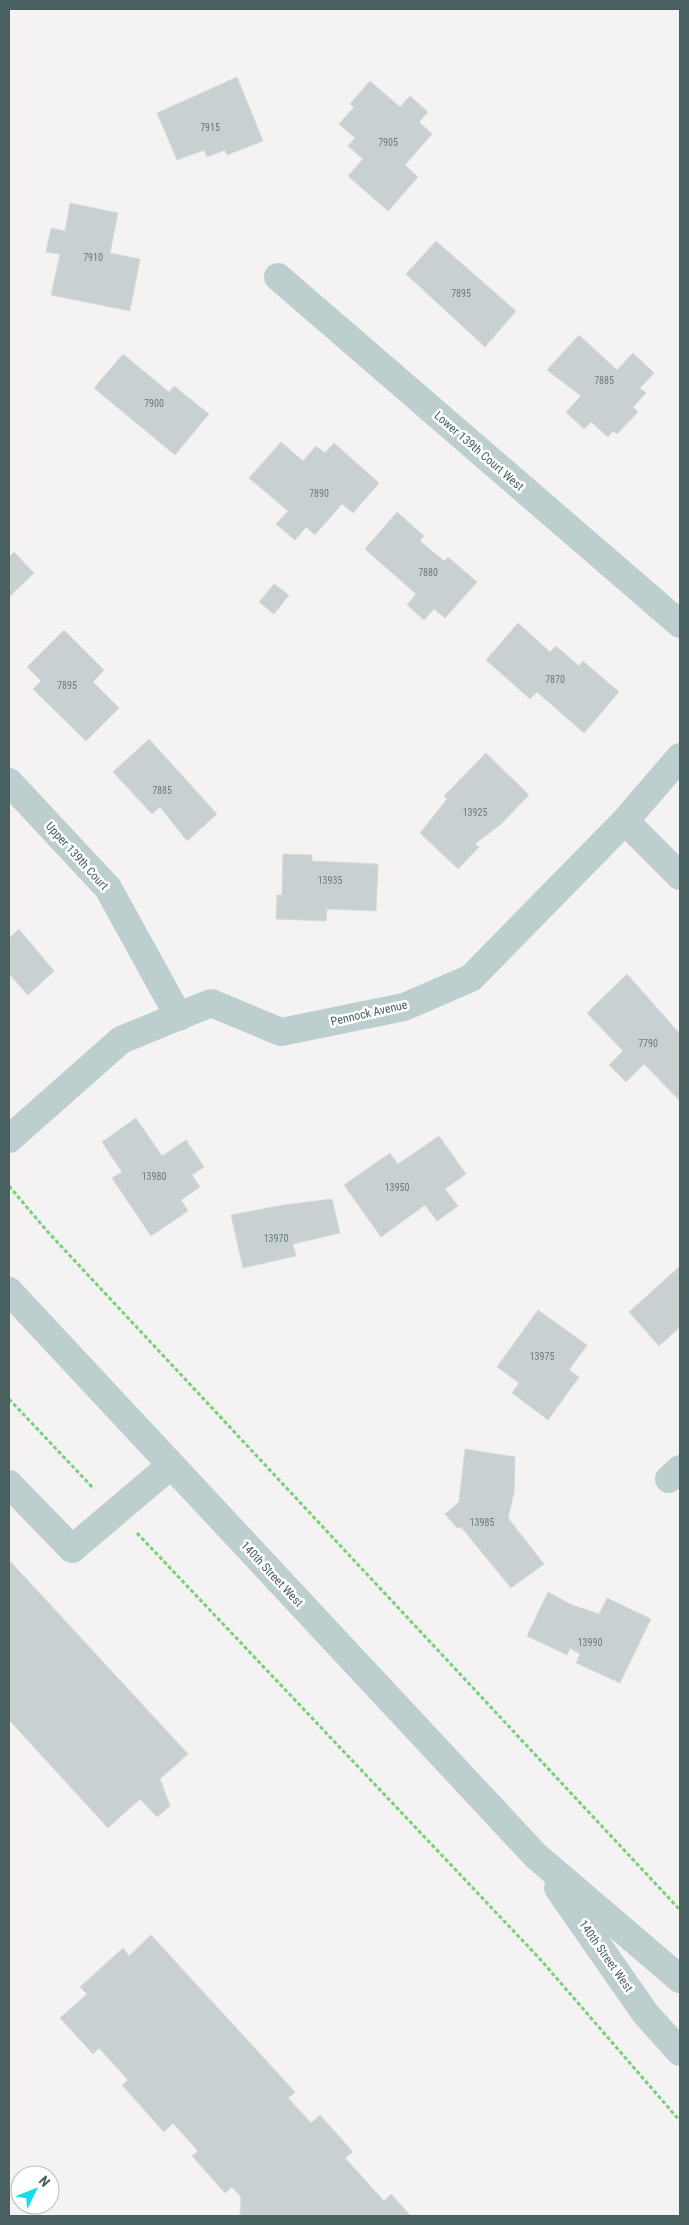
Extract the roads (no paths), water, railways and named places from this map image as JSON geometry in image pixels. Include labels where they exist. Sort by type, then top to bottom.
[{"type":"street","name":"Lower 139th Court West","points":[[278,277],[680,624]]},
{"type":"street","name":"Pennock Avenue","points":[[9,1139],[121,1040],[211,1004],[281,1032],[404,1007],[471,978],[625,822],[680,757]]},
{"type":"street","name":"Upper 139th Court","points":[[9,782],[108,888],[179,1016]]},
{"type":"street","points":[[625,822],[680,876]]},
{"type":"street","name":"140th Street West","points":[[9,1291],[170,1466],[536,1856],[680,1979]]},
{"type":"street","points":[[9,1484],[72,1549],[170,1466]]},
{"type":"street","name":"140th Street West","points":[[536,1856],[645,2013],[680,2052]]}]
